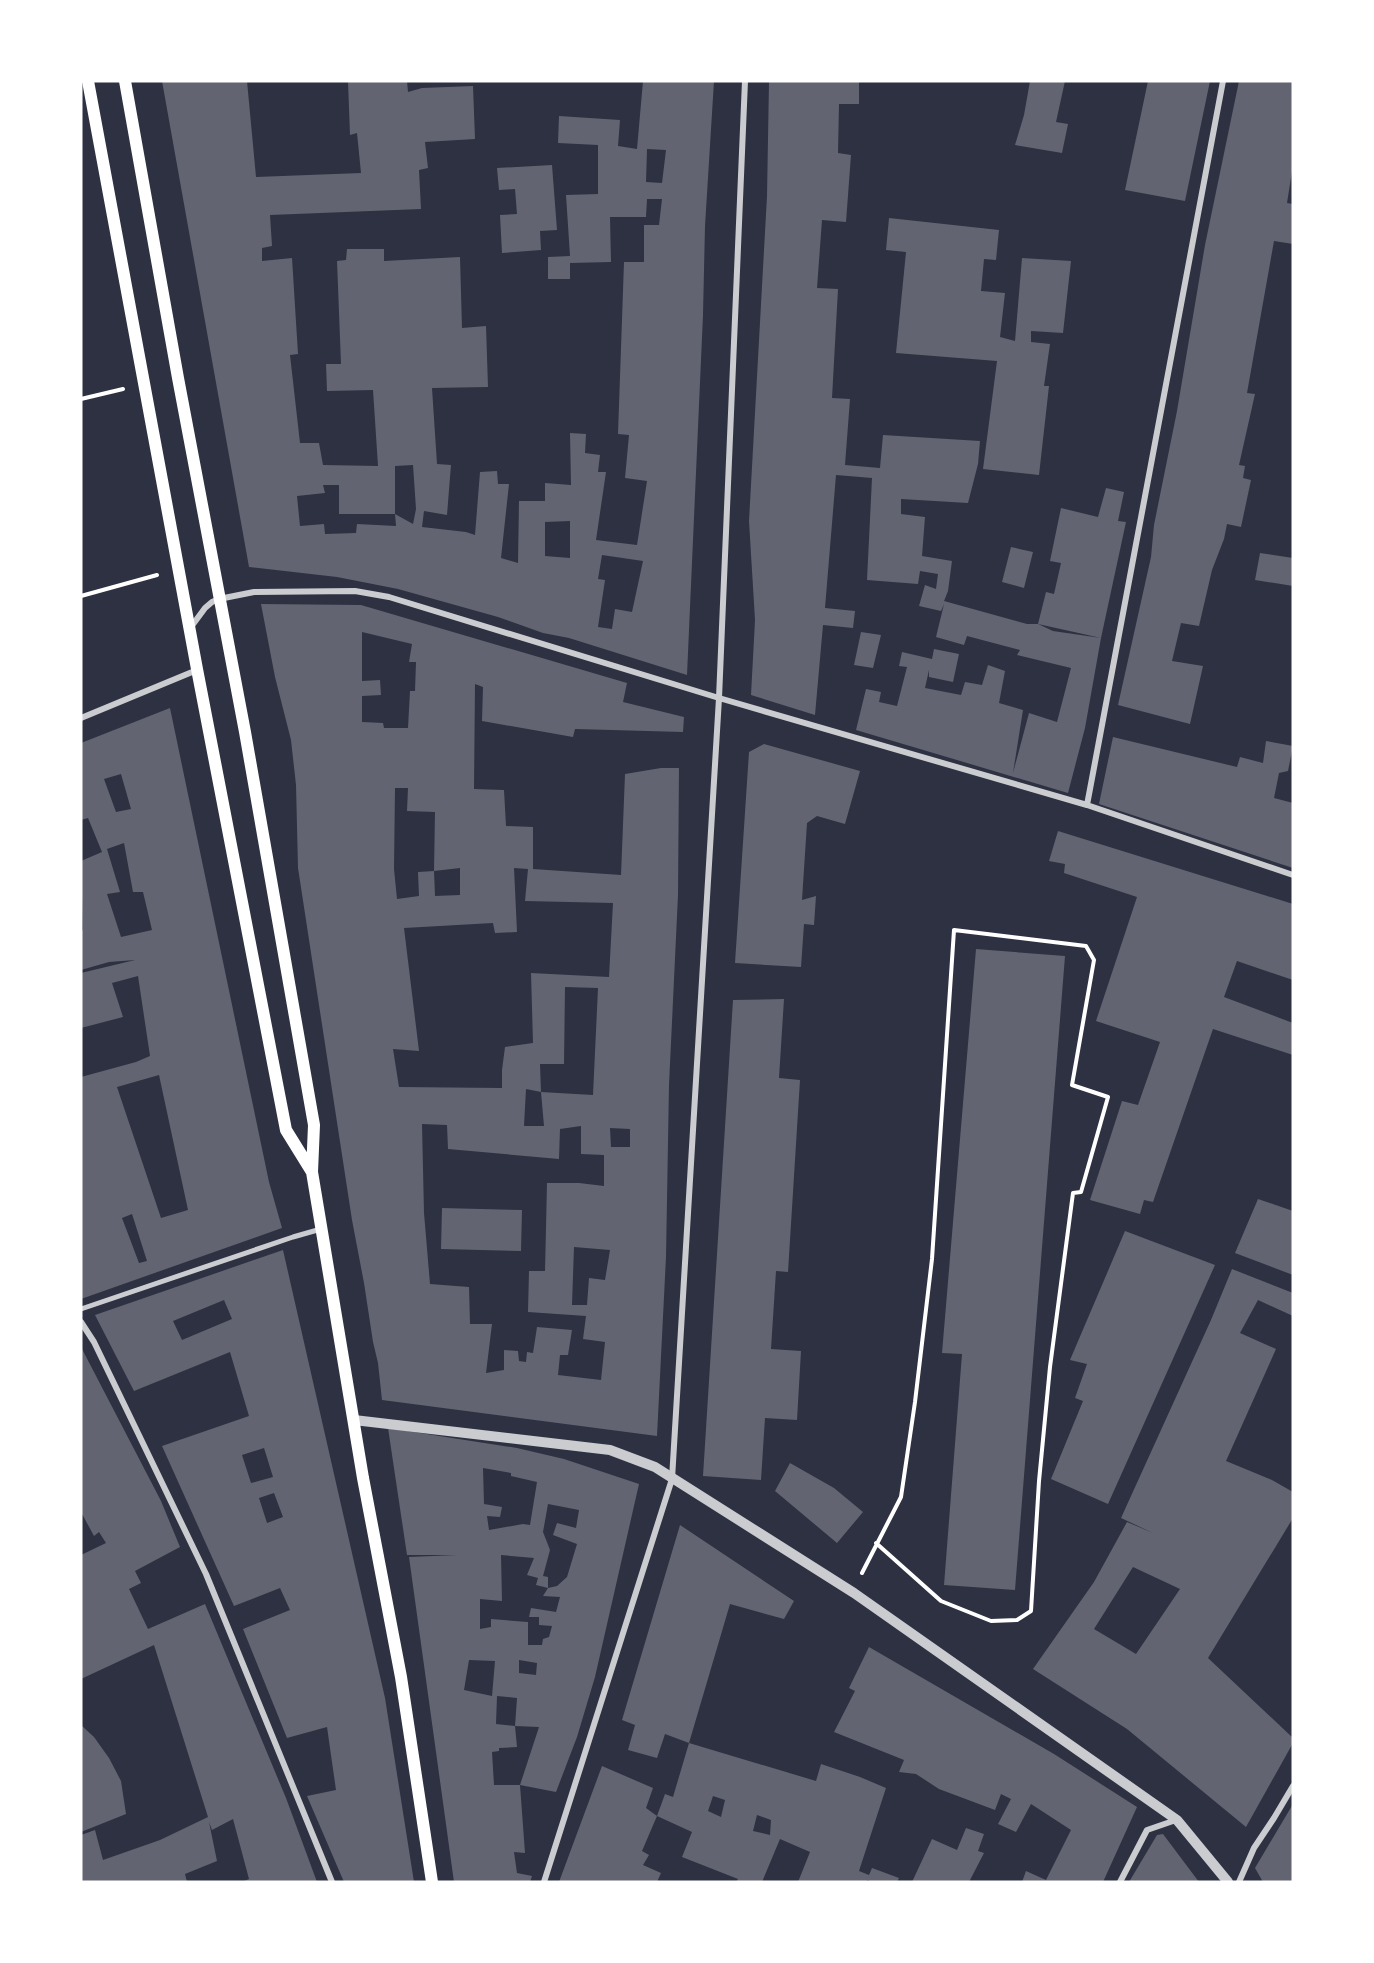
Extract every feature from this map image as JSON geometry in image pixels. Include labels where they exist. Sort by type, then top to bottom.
[{"type":"main road","points":[[88,81],[197,669],[286,1130],[312,1172]]},
{"type":"main road","points":[[125,81],[247,743],[314,1125],[312,1172],[401,1677],[432,1882]]},
{"type":"street","points":[[544,1882],[672,1479],[719,698],[745,81]]},
{"type":"street","points":[[1087,805],[1223,81]]},
{"type":"street","points":[[190,627],[204,609],[219,599],[254,592],[356,591],[389,597],[719,698],[1087,805],[1293,874]]},
{"type":"street","points":[[81,718],[197,669]]},
{"type":"street","points":[[81,1309],[321,1229]]},
{"type":"street","points":[[81,1322],[94,1342],[206,1574],[332,1882]]},
{"type":"street","points":[[354,1420],[610,1450],[655,1467],[854,1593],[1176,1820],[1228,1882]]},
{"type":"street","points":[[1239,1882],[1254,1848],[1293,1786]]},
{"type":"street","points":[[1120,1882],[1148,1830],[1176,1820]]},
{"type":"path","points":[[81,399],[144,384]]},
{"type":"path","points":[[81,596],[164,574]]},
{"type":"path","points":[[854,1593],[876,1543],[901,1497],[932,1259],[954,930],[1086,946],[1094,960],[1072,1085],[1108,1097],[1081,1192],[1072,1193],[1050,1367],[1039,1480],[1032,1611],[1017,1620],[991,1621],[941,1601],[876,1543]]},
{"type":"building","points":[[162,81],[247,81],[256,177],[361,173],[357,133],[350,135],[348,81],[407,81],[408,92],[422,88],[473,86],[475,139],[425,142],[428,168],[419,170],[421,209],[270,215],[272,246],[262,248],[262,261],[292,258],[298,354],[290,355],[300,443],[319,443],[323,465],[378,466],[373,390],[327,391],[326,364],[341,364],[337,261],[346,260],[347,249],[384,249],[384,261],[460,257],[462,328],[486,326],[488,387],[432,388],[437,464],[451,465],[447,515],[424,511],[422,527],[475,535],[480,472],[497,471],[498,484],[509,484],[501,558],[518,563],[519,501],[545,501],[545,483],[571,485],[570,433],[586,434],[585,453],[600,455],[598,472],[606,472],[596,540],[637,545],[647,481],[625,478],[629,435],[618,434],[624,262],[644,262],[644,225],[659,225],[662,199],[647,199],[646,217],[610,217],[611,262],[570,263],[570,279],[548,279],[548,257],[570,256],[566,195],[598,194],[598,145],[558,143],[559,116],[620,120],[618,146],[637,149],[643,81],[714,81],[705,226],[687,675],[569,638],[543,633],[498,617],[398,589],[337,577],[249,567]],"holes":[[[647,149],[666,150],[662,183],[646,182]],[[413,465],[416,509],[413,524],[395,514],[395,466]],[[323,485],[339,485],[339,514],[395,514],[396,526],[357,524],[356,533],[325,534],[324,524],[300,526],[297,496],[325,493]],[[570,521],[570,558],[545,556],[545,522]],[[602,555],[643,561],[632,612],[615,609],[612,629],[598,627],[605,580],[598,579]]]},
{"type":"building","points":[[769,81],[859,81],[859,104],[839,104],[838,153],[851,155],[846,222],[822,220],[817,288],[838,289],[832,398],[850,399],[845,465],[880,468],[883,435],[980,441],[978,464],[968,503],[901,499],[901,514],[925,517],[922,556],[952,561],[948,591],[944,601],[1027,624],[1038,624],[1053,631],[1101,638],[1085,728],[1068,793],[856,730],[866,689],[881,692],[879,702],[897,706],[907,667],[899,666],[902,652],[932,659],[934,649],[959,654],[953,682],[929,677],[929,670],[925,688],[961,695],[965,682],[982,685],[988,665],[1005,671],[999,703],[1023,710],[1013,773],[1029,713],[1057,722],[1071,668],[1017,655],[1020,650],[967,636],[964,645],[936,637],[944,604],[941,611],[919,606],[925,585],[936,589],[938,574],[920,571],[918,584],[867,580],[872,478],[836,475],[825,608],[855,611],[853,628],[823,625],[815,715],[751,695],[755,620],[749,521],[767,196]]},
{"type":"building","points":[[1030,81],[1065,81],[1056,122],[1068,124],[1062,153],[1015,145],[1024,115]]},
{"type":"building","points":[[1148,81],[1210,81],[1185,201],[1125,190]]},
{"type":"building","points":[[1239,81],[1293,81],[1293,165],[1287,203],[1293,204],[1293,244],[1274,241],[1247,393],[1255,394],[1239,465],[1245,466],[1243,478],[1251,480],[1241,527],[1227,524],[1212,570],[1199,626],[1181,623],[1172,661],[1203,666],[1190,724],[1118,705],[1151,557],[1154,525],[1177,411],[1205,245]]},
{"type":"building","points":[[552,165],[557,230],[540,231],[541,250],[502,253],[500,215],[517,214],[515,189],[499,190],[497,168]]},
{"type":"building","points":[[889,218],[999,230],[996,260],[984,259],[981,291],[1005,293],[1000,337],[1015,341],[1022,258],[1071,261],[1063,333],[1031,331],[1031,342],[1050,344],[1044,386],[1049,386],[1039,475],[983,469],[997,361],[896,353],[906,252],[886,250]]},
{"type":"building","points":[[1106,488],[1124,492],[1118,521],[1126,522],[1101,638],[1038,624],[1046,592],[1054,594],[1061,563],[1050,561],[1061,508],[1098,517]]},
{"type":"building","points":[[1011,547],[1033,552],[1024,588],[1002,582]]},
{"type":"building","points":[[1260,553],[1293,558],[1293,586],[1255,580]]},
{"type":"building","points":[[261,604],[361,605],[627,683],[623,702],[684,717],[683,732],[575,729],[573,737],[482,721],[483,687],[475,684],[474,789],[504,790],[506,826],[533,827],[533,869],[621,875],[625,774],[661,768],[679,768],[678,895],[669,1085],[666,1257],[657,1436],[382,1400],[378,1363],[352,1220],[298,868],[296,785],[291,740],[275,677]],"holes":[[[362,632],[412,644],[409,662],[416,662],[415,691],[410,691],[408,728],[384,728],[383,723],[362,722],[362,696],[381,695],[380,680],[362,681]],[[395,788],[408,788],[407,811],[435,812],[434,871],[418,872],[419,896],[397,899],[394,869]],[[460,868],[460,895],[435,896],[434,871]],[[514,868],[528,869],[525,901],[613,903],[609,977],[531,973],[533,1043],[505,1047],[502,1088],[399,1087],[393,1049],[419,1051],[404,928],[493,923],[495,933],[517,932]],[[565,987],[598,988],[593,1095],[541,1092],[540,1064],[564,1064]],[[526,1089],[541,1092],[544,1126],[524,1126]],[[422,1124],[447,1125],[448,1149],[559,1159],[560,1129],[581,1126],[581,1154],[604,1155],[604,1186],[547,1183],[545,1271],[529,1271],[528,1312],[586,1316],[583,1339],[605,1342],[601,1380],[558,1375],[560,1355],[568,1355],[572,1330],[537,1327],[533,1353],[527,1352],[526,1362],[519,1361],[518,1351],[504,1350],[504,1370],[486,1373],[492,1324],[470,1324],[469,1287],[430,1284],[424,1213]],[[610,1128],[630,1129],[630,1147],[611,1147]],[[574,1247],[610,1250],[605,1280],[589,1278],[587,1305],[572,1305]]]},
{"type":"building","points":[[861,632],[881,635],[873,668],[854,665]]},
{"type":"building","points":[[170,708],[269,1182],[282,1228],[81,1299],[81,1077],[150,1056],[138,976],[112,983],[123,1017],[81,1028],[81,973],[135,960],[109,962],[81,970],[81,931],[83,930],[81,861],[102,852],[88,818],[81,820],[81,743]],"holes":[[[121,774],[131,809],[116,812],[104,779]],[[124,843],[133,892],[143,892],[152,930],[121,937],[107,894],[120,892],[107,849]],[[159,1075],[188,1210],[161,1218],[117,1087]],[[132,1214],[147,1261],[139,1263],[122,1218]]]},
{"type":"building","points":[[1113,737],[1237,767],[1240,757],[1263,763],[1266,741],[1293,746],[1288,771],[1279,773],[1274,798],[1293,803],[1293,868],[1099,804]]},
{"type":"building","points":[[764,744],[860,771],[845,824],[817,816],[807,823],[802,900],[816,896],[814,925],[804,924],[801,967],[735,963],[749,752]]},
{"type":"building","points":[[1058,831],[1293,904],[1293,980],[1237,961],[1224,997],[1293,1023],[1293,1055],[1213,1029],[1153,1202],[1144,1200],[1140,1214],[1090,1200],[1122,1101],[1138,1105],[1160,1042],[1096,1021],[1137,897],[1064,873],[1065,864],[1049,861]]},
{"type":"building","points":[[976,949],[1065,956],[1015,1590],[944,1585],[962,1354],[942,1353]]},
{"type":"building","points":[[784,999],[779,1078],[800,1080],[788,1272],[776,1271],[771,1349],[801,1351],[797,1420],[765,1418],[761,1480],[703,1476],[733,1000]]},
{"type":"building","points":[[1258,1199],[1293,1211],[1293,1275],[1235,1253]]},
{"type":"building","points":[[442,1208],[522,1210],[521,1251],[441,1249]]},
{"type":"building","points":[[1125,1231],[1215,1265],[1108,1504],[1051,1479],[1083,1401],[1075,1398],[1087,1364],[1070,1360]]},
{"type":"building","points":[[283,1250],[385,1698],[414,1882],[344,1882],[307,1796],[336,1790],[327,1727],[287,1738],[243,1629],[290,1610],[280,1588],[234,1606],[162,1446],[249,1416],[230,1352],[134,1391],[95,1315]],"holes":[[[224,1300],[232,1319],[182,1340],[173,1321]],[[264,1448],[273,1477],[251,1483],[242,1455]],[[274,1493],[283,1517],[267,1523],[259,1498]]]},
{"type":"building","points":[[1232,1269],[1293,1293],[1293,1316],[1258,1300],[1240,1333],[1276,1349],[1226,1461],[1272,1480],[1293,1492],[1293,1518],[1208,1658],[1293,1738],[1293,1743],[1246,1827],[1127,1729],[1033,1669],[1094,1582],[1127,1522],[1153,1533],[1121,1518]],"holes":[[[1133,1567],[1180,1589],[1136,1654],[1094,1629]]]},
{"type":"building","points":[[81,1347],[161,1501],[180,1547],[135,1571],[141,1583],[129,1589],[148,1629],[205,1604],[286,1798],[317,1882],[242,1882],[249,1879],[233,1819],[212,1830],[209,1822],[217,1861],[185,1874],[187,1882],[81,1882],[81,1835],[95,1830],[103,1860],[160,1840],[208,1817],[154,1645],[81,1679],[81,1555],[106,1543],[99,1532],[94,1536],[81,1512]]},
{"type":"building","points":[[388,1428],[517,1448],[564,1459],[639,1484],[595,1677],[577,1737],[556,1792],[520,1785],[525,1853],[514,1852],[517,1873],[532,1876],[530,1882],[454,1882],[409,1557],[457,1555],[407,1555]],"holes":[[[483,1468],[511,1473],[511,1476],[537,1482],[530,1525],[523,1524],[489,1530],[487,1516],[500,1517],[502,1507],[484,1504]],[[548,1504],[579,1510],[576,1528],[557,1523],[553,1535],[577,1544],[567,1577],[557,1586],[548,1588],[548,1577],[543,1576],[550,1550],[543,1532]],[[501,1555],[534,1558],[527,1575],[538,1578],[536,1585],[548,1588],[543,1596],[560,1597],[556,1612],[531,1608],[529,1617],[539,1617],[539,1625],[552,1626],[549,1637],[543,1639],[542,1645],[528,1645],[528,1622],[491,1619],[491,1627],[480,1629],[480,1599],[502,1601]],[[469,1660],[495,1661],[492,1696],[464,1690]],[[519,1660],[537,1663],[536,1675],[519,1673]],[[497,1696],[517,1698],[515,1726],[496,1724]],[[515,1726],[539,1727],[520,1785],[494,1785],[492,1752],[499,1751],[499,1748],[517,1747]]]},
{"type":"building","points":[[790,1463],[834,1488],[863,1512],[837,1543],[775,1491]]},
{"type":"building","points":[[680,1525],[794,1601],[784,1619],[730,1604],[689,1743],[665,1734],[657,1758],[628,1750],[635,1725],[622,1720]]},
{"type":"building","points":[[869,1647],[1054,1754],[1137,1807],[1103,1882],[1022,1882],[1026,1871],[1046,1880],[1071,1830],[1031,1804],[1016,1832],[998,1824],[1011,1799],[1001,1794],[995,1810],[939,1789],[916,1774],[899,1772],[904,1760],[834,1732],[855,1691],[849,1688]]},
{"type":"building","points":[[81,1725],[94,1737],[109,1758],[121,1781],[126,1814],[81,1832]]},
{"type":"building","points":[[689,1743],[816,1781],[821,1764],[886,1788],[859,1871],[869,1875],[872,1868],[899,1878],[897,1882],[867,1880],[867,1882],[798,1882],[810,1852],[780,1839],[762,1882],[736,1882],[738,1879],[682,1857],[692,1832],[657,1816],[665,1794],[673,1797]],"holes":[[[713,1796],[725,1800],[721,1817],[708,1811]],[[757,1815],[771,1820],[770,1835],[753,1831]]]},
{"type":"building","points":[[602,1766],[653,1788],[646,1808],[657,1816],[642,1851],[649,1855],[643,1865],[661,1873],[657,1882],[559,1882]]},
{"type":"building","points":[[1293,1804],[1293,1882],[1263,1882],[1255,1868]]},
{"type":"building","points":[[966,1828],[984,1834],[978,1851],[984,1853],[969,1882],[912,1882],[932,1839],[957,1850]]},
{"type":"building","points":[[1163,1834],[1199,1882],[1129,1882],[1157,1835]]}]
